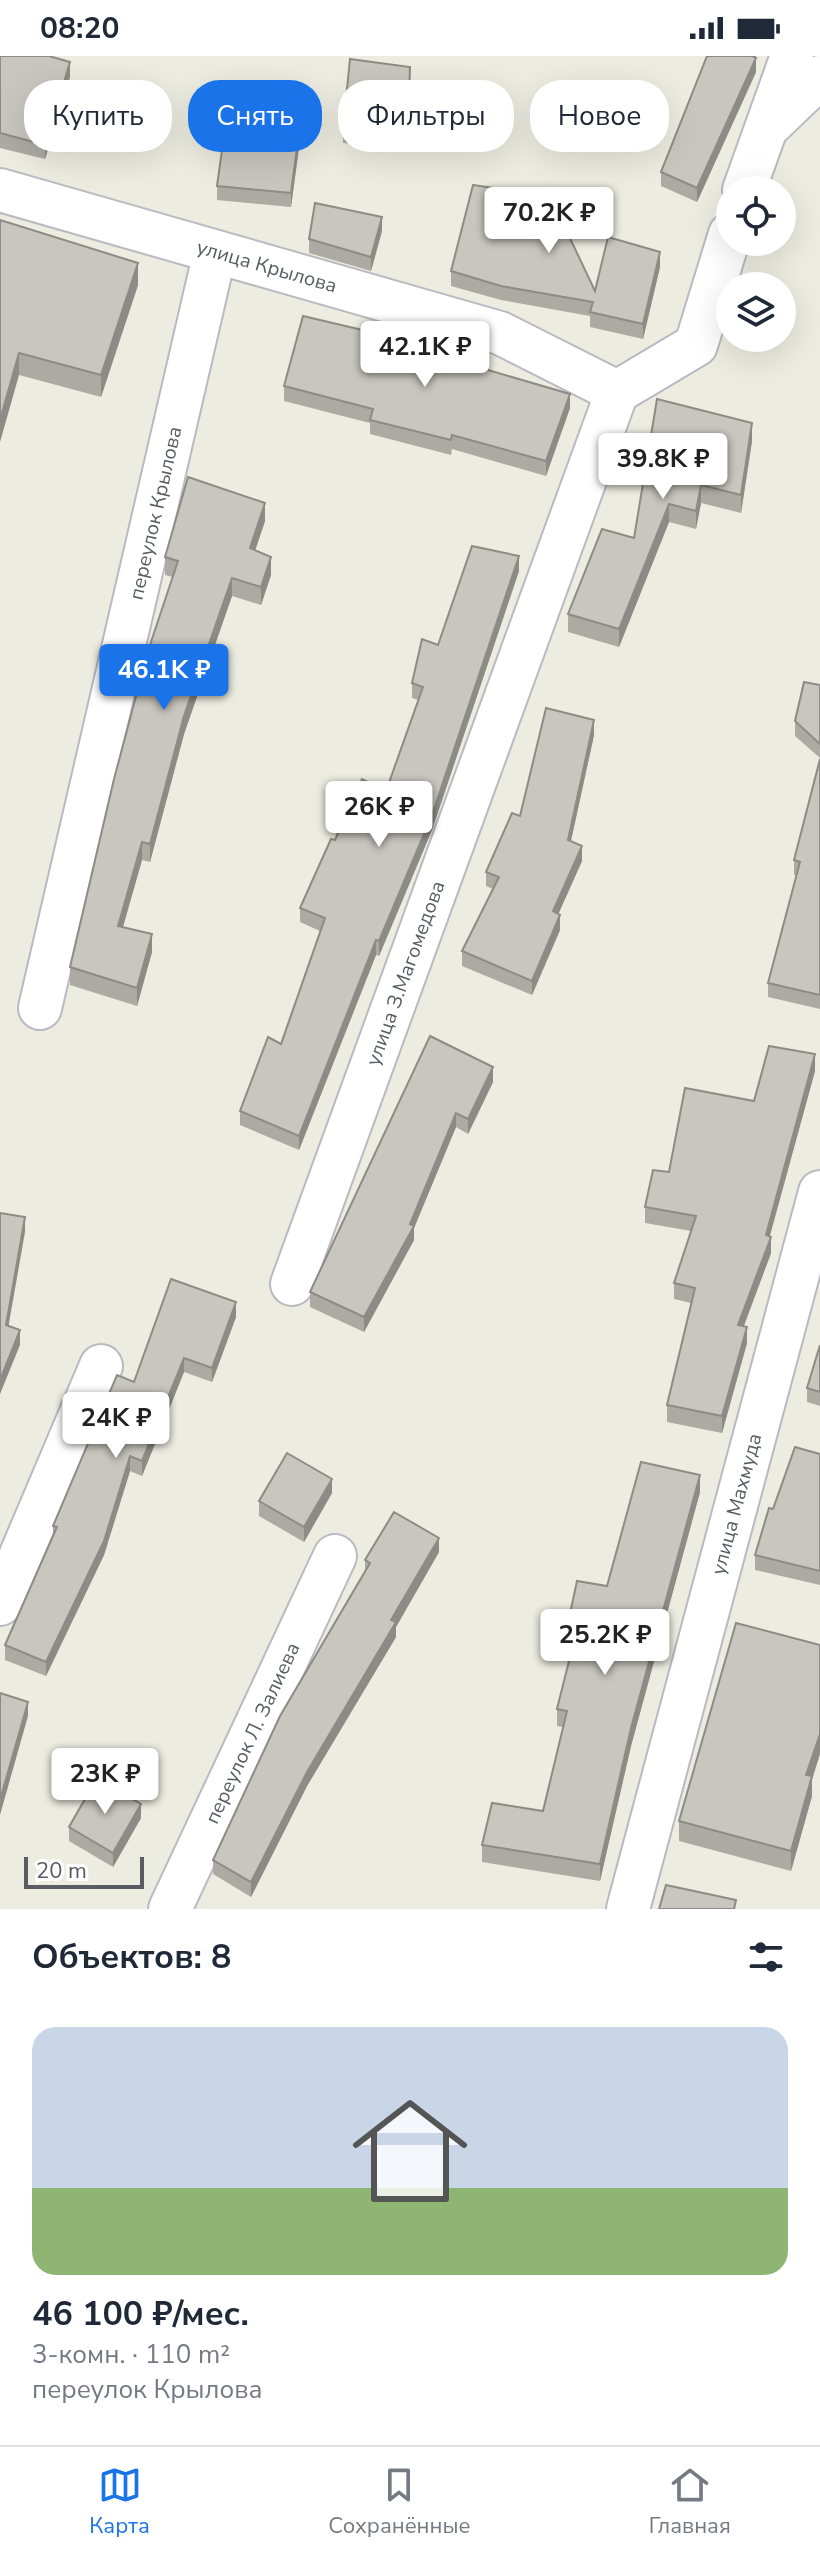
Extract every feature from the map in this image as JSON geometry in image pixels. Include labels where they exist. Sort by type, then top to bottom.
[{"type":"street","points":[[749,176],[792,56]]},
{"type":"street","points":[[766,129],[820,77]]},
{"type":"street","name":"улица Крылова","points":[[0,190],[500,333],[617,392]]},
{"type":"street","name":"переулок Крылова","points":[[40,1008],[215,252]]},
{"type":"street","points":[[617,392],[696,345],[723,256]]},
{"type":"street","name":"улица З.Магомедова","points":[[292,1284],[617,392]]},
{"type":"street","name":"улица Махмуда","points":[[628,1909],[820,1192]]},
{"type":"street","points":[[0,1604],[101,1366]]},
{"type":"street","name":"переулок Л. Залиева","points":[[170,1909],[335,1556]]},
{"type":"building","points":[[0,56],[49,56],[70,62],[65,80],[24,80],[24,139],[0,133]]},
{"type":"building","points":[[707,56],[756,58],[697,188],[661,172]]},
{"type":"building","points":[[350,59],[410,67],[410,80],[348,80]]},
{"type":"building","points":[[222,152],[296,152],[291,193],[217,186]]},
{"type":"building","points":[[473,185],[550,196],[595,291],[608,237],[660,252],[643,324],[590,312],[593,302],[501,286],[451,271]]},
{"type":"building","points":[[315,203],[382,217],[371,257],[309,239]]},
{"type":"building","points":[[0,220],[138,263],[101,375],[19,353],[0,420]]},
{"type":"building","points":[[303,316],[392,337],[471,362],[471,365],[570,394],[546,461],[452,435],[451,440],[370,420],[373,409],[284,386]]},
{"type":"building","points":[[657,399],[752,423],[741,495],[701,485],[696,511],[669,504],[619,629],[568,614],[602,529],[634,538]]},
{"type":"building","points":[[188,477],[265,503],[250,548],[271,557],[261,587],[232,578],[184,716],[150,844],[142,842],[118,926],[152,934],[137,988],[70,967],[148,651],[178,561],[165,557]]},
{"type":"building","points":[[472,546],[519,556],[432,815],[379,941],[376,940],[299,1136],[240,1111],[268,1037],[281,1044],[325,918],[300,908],[362,779],[386,791],[423,687],[412,683],[422,639],[438,645]]},
{"type":"building","points":[[804,682],[820,685],[820,744],[795,721]]},
{"type":"building","points":[[546,708],[594,720],[568,840],[582,846],[553,911],[560,915],[532,981],[462,951],[499,877],[486,872],[512,813],[520,816]]},
{"type":"building","points":[[820,759],[820,995],[768,983],[800,862],[794,860]]},
{"type":"building","points":[[430,1036],[493,1067],[468,1119],[456,1113],[410,1224],[414,1226],[364,1317],[310,1292]]},
{"type":"building","points":[[769,1046],[815,1054],[766,1235],[771,1237],[738,1325],[747,1327],[722,1416],[667,1405],[695,1288],[674,1283],[696,1216],[645,1207],[653,1170],[669,1172],[685,1088],[754,1101]]},
{"type":"building","points":[[0,1213],[25,1217],[6,1325],[20,1330],[0,1380]]},
{"type":"building","points":[[171,1279],[236,1302],[212,1368],[184,1358],[142,1461],[130,1456],[104,1541],[46,1662],[5,1645],[57,1527],[53,1526],[117,1375],[134,1382]]},
{"type":"building","points":[[820,1345],[820,1392],[807,1388]]},
{"type":"building","points":[[795,1447],[820,1454],[820,1571],[755,1555],[769,1508],[773,1509]]},
{"type":"building","points":[[287,1453],[332,1479],[304,1527],[259,1501]]},
{"type":"building","points":[[641,1462],[700,1475],[631,1728],[600,1864],[482,1845],[492,1803],[543,1811],[567,1711],[557,1709],[578,1625],[568,1623],[577,1581],[607,1586]]},
{"type":"building","points":[[394,1512],[439,1538],[391,1620],[396,1622],[307,1772],[251,1882],[213,1860],[280,1716],[370,1563],[365,1560]]},
{"type":"building","points":[[736,1623],[820,1645],[820,1734],[806,1775],[812,1776],[791,1851],[679,1821]]},
{"type":"building","points":[[0,1693],[28,1702],[0,1800]]},
{"type":"building","points":[[97,1778],[141,1804],[113,1853],[69,1827]]},
{"type":"building","points":[[666,1885],[736,1900],[734,1909],[659,1909]]}]
